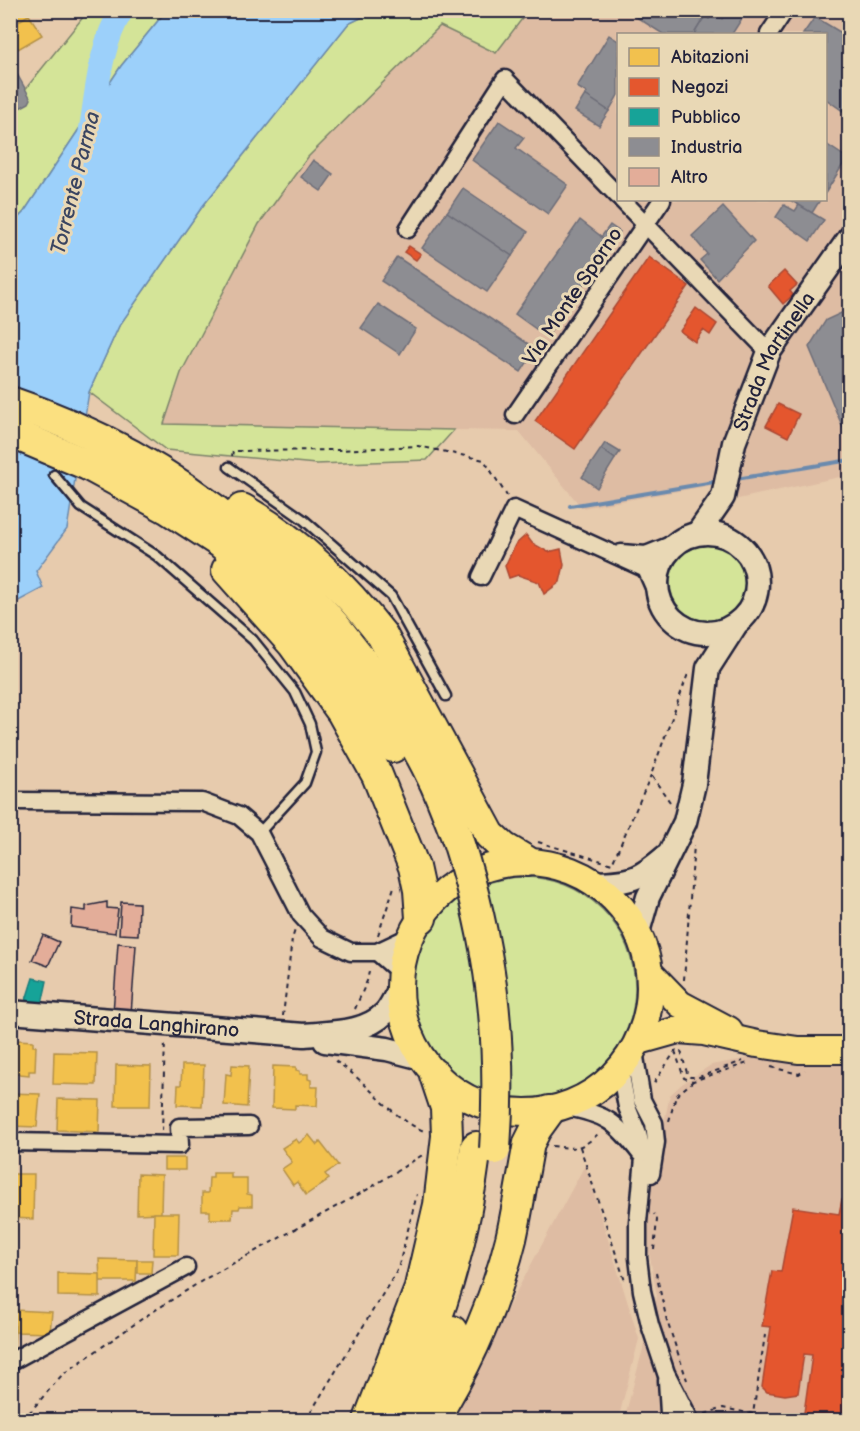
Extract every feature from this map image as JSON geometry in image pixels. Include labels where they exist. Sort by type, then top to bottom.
[{"type":"highway","points":[[10,402],[221,543],[270,586],[329,652],[375,717],[397,753],[418,796],[447,841],[471,885],[488,956],[497,1031],[497,1114],[470,1194],[460,1239],[436,1319],[423,1351],[388,1420]]},
{"type":"highway","points":[[10,432],[100,460],[207,547],[293,644],[342,712],[377,775],[414,867],[419,890],[416,927]]},
{"type":"highway","points":[[100,460],[132,455],[158,461],[247,512],[290,542],[323,570],[363,611],[382,635],[490,835],[504,848],[526,861]]},
{"type":"highway","points":[[132,455],[199,497],[228,519],[292,577],[334,623],[367,665],[408,732],[436,785],[475,996],[485,1148],[485,1213],[463,1299],[437,1371],[411,1420]]},
{"type":"highway","points":[[369,1420],[419,1291],[439,1205],[435,1145],[446,1108],[428,1066]]},
{"type":"highway","points":[[433,1420],[458,1381],[495,1293],[511,1239],[529,1143],[536,1129],[558,1109]]},
{"type":"main road","name":"Strada Langhirano","points":[[526,861],[551,864],[574,871],[596,883],[613,897],[638,932],[650,973],[651,996],[647,1019],[631,1054],[596,1092],[558,1109],[518,1113],[468,1100],[450,1088],[428,1066],[412,1042],[406,1025],[400,981],[416,927],[441,894],[467,876],[495,865],[526,861]]},
{"type":"main road","name":"Strada Langhirano","points":[[650,973],[680,1004],[760,1055]]},
{"type":"main road","name":"Strada Langhirano","points":[[631,1054],[704,1032],[760,1055],[798,1050],[849,1050]]},
{"type":"street","points":[[771,33],[785,10]]},
{"type":"street","points":[[408,229],[505,79],[617,195]]},
{"type":"street","points":[[623,201],[770,352]]},
{"type":"street","name":"Via Monte Sporno","points":[[515,415],[661,201]]},
{"type":"street","name":"Strada Martinella","points":[[698,533],[723,497],[735,443],[770,352],[849,237]]},
{"type":"street","name":"Strada Martinella","points":[[638,932],[648,897],[685,822],[694,784],[708,668],[735,626],[747,615],[755,600],[758,584],[755,567],[747,552],[735,541],[723,497]]},
{"type":"street","points":[[481,577],[514,509],[646,569],[662,607],[669,618],[695,639],[708,668]]},
{"type":"street","points":[[611,553],[646,555],[698,533],[711,532],[735,541]]},
{"type":"street","points":[[657,594],[656,580],[659,566],[666,553],[676,543]]},
{"type":"street","points":[[695,639],[735,626]]},
{"type":"street","points":[[10,801],[202,802],[239,816],[259,833],[302,915],[322,938],[351,952],[375,952],[416,927]]},
{"type":"street","name":"Strada Martinella","points":[[596,883],[627,882],[647,873],[668,854]]},
{"type":"street","points":[[375,952],[400,981]]},
{"type":"street","name":"Strada Langhirano","points":[[10,1012],[293,1034],[344,1032],[374,1022],[386,1012],[400,981]]},
{"type":"street","name":"Strada Langhirano","points":[[293,1034],[324,1041],[387,1049],[428,1066]]},
{"type":"street","points":[[631,1054],[642,1100],[654,1123],[656,1142],[644,1236],[649,1278],[659,1327],[674,1367],[673,1414]]},
{"type":"street","points":[[631,1054],[627,1107],[638,1134],[644,1158],[638,1222],[638,1258],[642,1291],[650,1325],[666,1373],[673,1414]]},
{"type":"street","points":[[558,1109],[590,1111],[610,1120],[644,1158]]},
{"type":"street","points":[[10,1142],[180,1145],[179,1127],[249,1126]]},
{"type":"street","points":[[10,1362],[186,1267]]},
{"type":"street","points":[[673,1414],[690,1420]]},
{"type":"lane","points":[[229,467],[304,520],[391,596],[446,696]]},
{"type":"lane","points":[[54,475],[81,507],[157,556],[253,640],[296,692],[310,724],[316,752],[305,783],[259,833]]},
{"type":"path","points":[[229,467],[233,451],[338,450],[418,446],[484,460],[514,509]]},
{"type":"path","points":[[680,1004],[686,970],[695,837],[651,775],[695,639]]},
{"type":"path","points":[[293,1034],[292,939],[302,915]]},
{"type":"path","points":[[354,1012],[367,981],[375,952]]},
{"type":"path","points":[[161,1145],[165,1023]]},
{"type":"path","points":[[676,1040],[684,1078],[693,1081]]},
{"type":"path","points":[[642,1100],[676,1040]]},
{"type":"path","points":[[668,1125],[676,1096],[693,1081],[760,1055],[772,1067],[799,1074],[808,1068]]},
{"type":"path","points":[[336,1062],[355,1074],[409,1125],[427,1132],[435,1145]]},
{"type":"path","points":[[529,1143],[568,1150],[580,1147],[595,1138],[610,1120]]},
{"type":"path","points":[[422,1164],[435,1145]]},
{"type":"path","points":[[23,1420],[62,1375],[146,1316],[205,1279],[370,1188],[435,1145]]},
{"type":"path","points":[[580,1147],[626,1286]]},
{"type":"path","points":[[306,1420],[398,1269],[418,1194]]},
{"type":"path","points":[[653,1211],[657,1220],[654,1255]]},
{"type":"path","points":[[655,1265],[667,1321],[689,1386]]},
{"type":"path","points":[[705,1420],[702,1415],[723,1408],[753,1414],[765,1335]]},
{"type":"shaded area","points":[[528,11],[849,11],[849,475],[738,499],[735,481],[582,508],[519,431],[164,425],[181,373],[259,224],[308,157],[440,26],[496,53]]},
{"type":"shaded area","points":[[771,1054],[849,1059],[849,1420],[624,1420],[657,1296],[643,1218],[670,1095],[711,1065]]},
{"type":"shaded area","points":[[585,1165],[639,1339],[618,1420],[447,1420]]},
{"type":"green space","points":[[88,11],[166,11],[121,66],[24,212],[11,225],[11,107]]},
{"type":"green space","points":[[375,11],[528,11],[496,53],[440,26],[308,157],[259,224],[181,373],[164,424],[454,430],[427,460],[316,464],[166,450],[89,392],[119,326],[202,207],[348,24]]},
{"type":"green space","points":[[708,545],[722,548],[735,556],[743,569],[746,583],[743,597],[735,610],[722,618],[708,621],[694,618],[681,610],[673,597],[670,583],[673,569],[681,556],[694,548]]},
{"type":"green space","points":[[524,877],[546,879],[576,890],[594,902],[610,918],[622,936],[630,956],[635,988],[633,1010],[622,1040],[610,1058],[594,1074],[576,1086],[556,1094],[524,1099],[502,1097],[472,1086],[454,1074],[438,1058],[426,1040],[418,1020],[413,988],[415,966],[426,936],[438,918],[454,902],[472,890],[492,882]]},
{"type":"water","points":[[166,11],[375,11],[348,24],[202,207],[119,326],[89,392],[67,529],[36,571],[43,588],[11,605],[11,225],[24,212],[121,66]]},
{"type":"building: Abitazioni","points":[[10,10],[27,10],[29,15],[10,26]]},
{"type":"building: Abitazioni","points":[[29,15],[42,35],[18,49],[10,36],[10,26]]},
{"type":"building: Abitazioni","points":[[17,1040],[33,1041],[33,1046],[36,1046],[35,1071],[29,1071],[29,1075],[10,1073],[10,1045],[17,1045]]},
{"type":"building: Abitazioni","points":[[54,1052],[97,1053],[96,1085],[53,1084]]},
{"type":"building: Abitazioni","points":[[116,1065],[151,1066],[150,1106],[115,1106]]},
{"type":"building: Abitazioni","points":[[182,1065],[204,1065],[202,1106],[177,1105]]},
{"type":"building: Abitazioni","points":[[232,1065],[249,1066],[247,1107],[224,1105],[226,1074],[231,1075]]},
{"type":"building: Abitazioni","points":[[273,1066],[296,1067],[300,1074],[308,1074],[311,1087],[318,1087],[317,1106],[295,1105],[295,1109],[272,1108]]},
{"type":"building: Abitazioni","points":[[10,1093],[40,1094],[37,1127],[10,1126]]},
{"type":"building: Abitazioni","points":[[58,1099],[100,1100],[99,1132],[57,1130]]},
{"type":"building: Abitazioni","points":[[309,1135],[317,1145],[320,1142],[338,1165],[325,1174],[329,1179],[306,1195],[297,1182],[293,1185],[282,1169],[292,1162],[282,1148],[296,1139],[299,1143]]},
{"type":"building: Abitazioni","points":[[164,1158],[185,1158],[185,1170],[164,1170]]},
{"type":"building: Abitazioni","points":[[213,1173],[231,1173],[231,1178],[247,1178],[247,1194],[252,1195],[252,1206],[240,1206],[239,1209],[233,1209],[232,1219],[210,1219],[210,1211],[202,1211],[202,1193],[208,1193],[209,1178],[213,1178]]},
{"type":"building: Abitazioni","points":[[11,1174],[34,1174],[33,1219],[10,1218]]},
{"type":"building: Abitazioni","points":[[138,1174],[162,1175],[161,1213],[137,1214]]},
{"type":"building: Abitazioni","points":[[154,1213],[179,1213],[178,1255],[153,1255]]},
{"type":"building: Abitazioni","points":[[10,1218],[17,1218],[16,1257],[10,1257]]},
{"type":"building: Abitazioni","points":[[99,1259],[137,1260],[136,1281],[100,1281]]},
{"type":"building: Abitazioni","points":[[137,1260],[152,1260],[151,1273],[137,1273]]},
{"type":"building: Abitazioni","points":[[58,1273],[100,1274],[100,1297],[58,1296]]},
{"type":"building: Abitazioni","points":[[14,1310],[52,1312],[50,1333],[15,1332]]},
{"type":"building: Abitazioni","points":[[10,1326],[15,1326],[14,1351],[10,1351]]},
{"type":"building: Negozi","points":[[409,246],[421,254],[416,260],[404,252]]},
{"type":"building: Negozi","points":[[649,257],[689,286],[575,449],[535,421]]},
{"type":"building: Negozi","points":[[784,271],[797,285],[790,291],[793,295],[783,304],[768,286]]},
{"type":"building: Negozi","points":[[696,308],[717,324],[710,335],[703,330],[695,342],[680,331]]},
{"type":"building: Negozi","points":[[778,404],[799,414],[788,437],[766,426]]},
{"type":"building: Negozi","points":[[526,535],[532,543],[548,552],[561,549],[564,565],[560,582],[544,594],[539,582],[518,575],[509,578],[505,566],[515,545]]},
{"type":"building: Negozi","points":[[842,1199],[850,1200],[850,1420],[803,1420],[812,1355],[804,1354],[798,1393],[785,1395],[767,1392],[762,1387],[771,1327],[762,1326],[772,1271],[781,1272],[793,1207],[839,1214]]},
{"type":"building: Pubblico","points":[[33,978],[47,981],[42,1004],[26,1000]]},
{"type":"building: Industria","points":[[625,10],[697,10],[705,16],[695,33],[661,33]]},
{"type":"building: Industria","points":[[727,10],[746,12],[733,33],[695,33],[705,16],[709,19],[713,13],[722,19]]},
{"type":"building: Industria","points":[[815,17],[850,38],[850,116],[827,100],[827,33],[804,33]]},
{"type":"building: Industria","points":[[609,35],[617,40],[617,97],[609,111],[577,87]]},
{"type":"building: Industria","points":[[10,64],[17,74],[10,78]]},
{"type":"building: Industria","points":[[17,74],[31,99],[29,103],[16,110],[10,101],[10,78]]},
{"type":"building: Industria","points":[[585,95],[609,111],[599,126],[575,111]]},
{"type":"building: Industria","points":[[499,121],[524,138],[516,148],[568,185],[548,214],[472,160]]},
{"type":"building: Industria","points":[[827,145],[847,158],[827,190]]},
{"type":"building: Industria","points":[[313,160],[333,174],[321,191],[301,177]]},
{"type":"building: Industria","points":[[463,188],[528,232],[512,256],[447,212]]},
{"type":"building: Industria","points":[[792,201],[819,201],[812,213]]},
{"type":"building: Industria","points":[[784,205],[795,211],[799,205],[824,220],[810,241],[776,217]]},
{"type":"building: Industria","points":[[723,207],[754,241],[717,279],[700,260],[707,254],[692,236]]},
{"type":"building: Industria","points":[[447,212],[512,256],[487,292],[422,248]]},
{"type":"building: Industria","points":[[580,220],[611,244],[547,337],[515,314]]},
{"type":"building: Industria","points":[[610,225],[620,232],[611,244],[601,237]]},
{"type":"building: Industria","points":[[397,257],[536,349],[521,372],[381,281]]},
{"type":"building: Industria","points":[[378,304],[416,329],[400,354],[361,328]]},
{"type":"building: Industria","points":[[850,309],[850,433],[846,435],[809,347],[826,320]]},
{"type":"building: Industria","points":[[605,443],[620,452],[615,459],[601,449]]},
{"type":"building: Industria","points":[[601,449],[615,459],[597,488],[582,477]]},
{"type":"building: Altro","points":[[107,902],[107,908],[118,909],[115,933],[71,927],[72,909],[86,911],[86,906]]},
{"type":"building: Altro","points":[[121,902],[139,903],[138,935],[119,934]]},
{"type":"building: Altro","points":[[43,935],[59,942],[48,966],[32,960]]},
{"type":"building: Altro","points":[[118,943],[136,945],[131,1014],[113,1013]]},
{"type":"waterway","name":"Torrente Parma","points":[[90,135],[97,87],[108,39],[122,10]]},
{"type":"waterway","points":[[736,479],[850,460]]},
{"type":"waterway","points":[[570,506],[714,482]]}]
